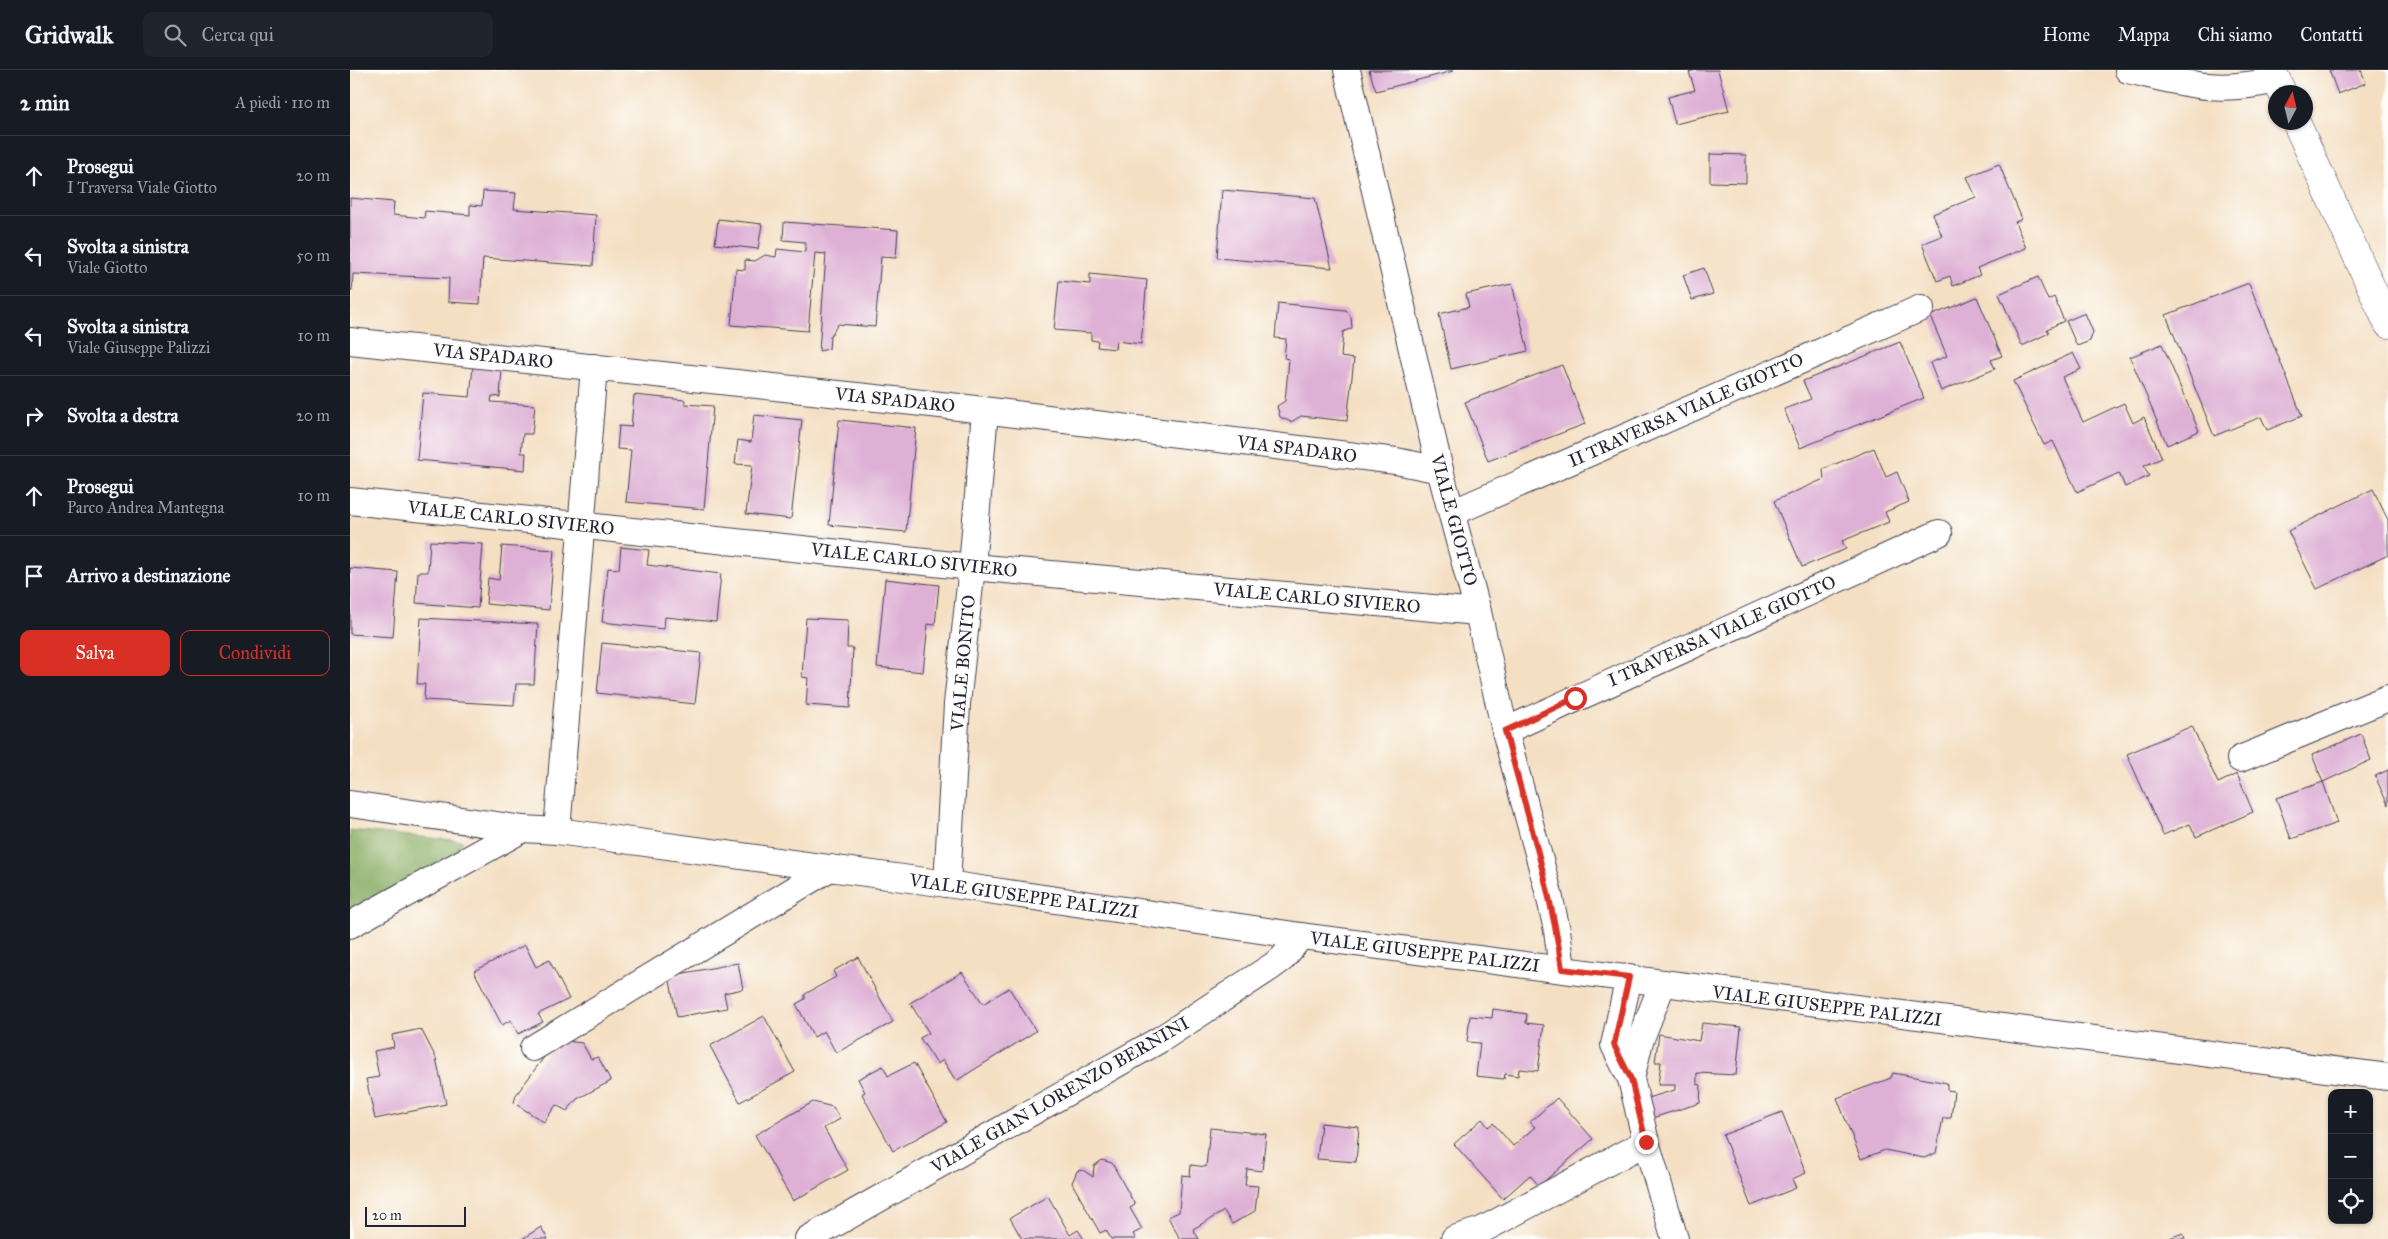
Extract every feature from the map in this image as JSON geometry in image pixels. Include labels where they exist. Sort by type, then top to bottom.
[{"type":"street","name":"VIALE GIOTTO","points":[[1347,70],[1440,470],[1478,612],[1505,731],[1548,890],[1557,930],[1562,969]]},
{"type":"street","points":[[2128,70],[2189,85],[2214,88],[2247,87],[2277,81]]},
{"type":"street","points":[[2300,130],[2388,324]]},
{"type":"street","name":"II TRAVERSA VIALE GIOTTO","points":[[1452,513],[1922,308]]},
{"type":"street","name":"VIA SPADARO","points":[[350,341],[985,411],[1396,461],[1440,470]]},
{"type":"street","points":[[557,831],[594,367]]},
{"type":"street","name":"VIALE BONITO","points":[[947,884],[957,704],[972,567],[985,411]]},
{"type":"street","name":"VIALE CARLO SIVIERO","points":[[350,501],[972,567],[1478,612]]},
{"type":"street","name":"I TRAVERSA VIALE GIOTTO","points":[[1505,731],[1939,533]]},
{"type":"street","points":[[2240,759],[2388,698]]},
{"type":"street","name":"VIALE GIUSEPPE PALIZZI","points":[[350,804],[523,829],[557,831],[947,884],[1301,936],[1629,977],[1662,985],[2388,1077]]},
{"type":"street","points":[[350,925],[523,829]]},
{"type":"street","points":[[534,1048],[830,868]]},
{"type":"street","name":"VIALE GIAN LORENZO BERNINI","points":[[808,1239],[1161,1039],[1282,959],[1301,936]]},
{"type":"street","points":[[1629,977],[1614,1045],[1631,1079],[1646,1142],[1675,1239]]},
{"type":"street","points":[[1631,1079],[1644,1030],[1662,985]]},
{"type":"street","points":[[1454,1239],[1482,1230],[1646,1142]]},
{"type":"green space","points":[[350,830],[463,841],[451,859],[350,910]]},
{"type":"building","points":[[1369,70],[1453,70],[1453,71],[1376,91]]},
{"type":"building","points":[[1696,70],[1718,70],[1729,111],[1675,124],[1668,97],[1695,90],[1689,72]]},
{"type":"building","points":[[2329,70],[2361,70],[2366,83],[2338,94]]},
{"type":"building","points":[[1710,154],[1746,155],[1746,183],[1710,182]]},
{"type":"building","points":[[1999,164],[2022,219],[2015,222],[2026,248],[1977,268],[1980,275],[1953,286],[1950,276],[1937,281],[1922,244],[1942,236],[1933,214],[1976,197],[1967,177]]},
{"type":"building","points":[[1222,190],[1315,198],[1332,268],[1217,258]]},
{"type":"building","points":[[483,191],[516,193],[514,209],[596,215],[593,266],[483,258],[480,304],[448,302],[449,278],[353,274],[352,291],[350,290],[350,198],[394,202],[393,215],[424,218],[425,211],[470,215],[470,205],[482,206]]},
{"type":"building","points":[[718,219],[762,224],[758,249],[715,244]]},
{"type":"building","points":[[784,222],[898,230],[896,258],[881,257],[875,327],[838,324],[830,337],[829,349],[819,351],[826,254],[815,253],[808,331],[731,325],[736,269],[745,270],[745,260],[755,261],[765,255],[776,257],[777,249],[805,252],[805,242],[783,240]]},
{"type":"building","points":[[1704,268],[1713,294],[1692,300],[1683,275]]},
{"type":"building","points":[[1090,274],[1147,280],[1141,344],[1116,341],[1115,349],[1097,347],[1098,341],[1091,340],[1091,333],[1054,330],[1059,281],[1090,284]]},
{"type":"building","points":[[2038,277],[2048,300],[2054,297],[2064,321],[2047,329],[2049,333],[2022,346],[1999,294]]},
{"type":"building","points":[[2249,283],[2302,416],[2267,430],[2261,417],[2214,436],[2166,315]]},
{"type":"building","points":[[1512,284],[1528,351],[1451,369],[1439,314],[1469,307],[1466,294]]},
{"type":"building","points":[[1977,297],[2002,356],[1991,360],[1995,369],[1941,391],[1930,363],[1947,356],[1930,316]]},
{"type":"building","points":[[1278,303],[1346,310],[1351,317],[1352,328],[1343,332],[1341,357],[1354,359],[1347,421],[1301,416],[1291,422],[1280,417],[1277,406],[1285,401],[1289,359],[1284,358],[1286,339],[1275,338]]},
{"type":"building","points":[[2085,313],[2093,332],[2090,341],[2077,346],[2066,321]]},
{"type":"building","points":[[1900,342],[1924,398],[1800,448],[1784,409],[1811,399],[1803,381]]},
{"type":"building","points":[[2162,344],[2199,431],[2167,445],[2130,357]]},
{"type":"building","points":[[2073,353],[2081,369],[2062,377],[2083,422],[2124,403],[2133,423],[2144,417],[2162,458],[2144,466],[2149,476],[2125,487],[2119,473],[2077,492],[2053,441],[2044,445],[2013,381]]},
{"type":"building","points":[[1562,365],[1585,424],[1488,461],[1465,402]]},
{"type":"building","points":[[473,366],[502,369],[500,397],[492,396],[491,402],[535,405],[532,434],[523,434],[521,453],[526,453],[525,470],[417,460],[423,393],[470,397]]},
{"type":"building","points":[[634,395],[685,400],[685,404],[713,406],[704,509],[626,502],[631,450],[617,449],[619,426],[631,427]]},
{"type":"building","points":[[754,415],[802,420],[791,519],[746,514],[752,465],[735,464],[738,440],[751,442]]},
{"type":"building","points":[[839,420],[916,428],[906,532],[829,525]]},
{"type":"building","points":[[1874,448],[1886,477],[1897,472],[1909,502],[1885,512],[1889,522],[1842,541],[1846,549],[1802,567],[1774,501],[1824,479],[1823,469]]},
{"type":"building","points":[[2373,489],[2388,520],[2388,555],[2317,589],[2288,531]]},
{"type":"building","points":[[430,541],[483,544],[478,608],[416,603],[418,572],[428,572]]},
{"type":"building","points":[[502,546],[554,550],[549,610],[486,604],[488,578],[499,580]]},
{"type":"building","points":[[621,547],[649,550],[647,565],[721,574],[716,622],[665,617],[664,629],[602,622],[608,568],[619,569]]},
{"type":"building","points":[[350,568],[398,572],[393,637],[350,634]]},
{"type":"building","points":[[885,579],[939,585],[935,625],[928,624],[923,672],[877,667]]},
{"type":"building","points":[[421,618],[538,624],[534,684],[516,684],[514,705],[424,700],[425,684],[417,684]]},
{"type":"building","points":[[806,618],[848,620],[847,648],[853,648],[850,708],[806,705],[808,678],[802,677]]},
{"type":"building","points":[[602,643],[701,653],[695,704],[597,693]]},
{"type":"building","points":[[2192,726],[2218,783],[2237,774],[2253,812],[2196,837],[2190,824],[2163,835],[2127,754]]},
{"type":"building","points":[[2361,734],[2371,760],[2323,782],[2312,755]]},
{"type":"building","points":[[2388,770],[2388,805],[2375,776]]},
{"type":"building","points":[[2323,782],[2337,823],[2291,839],[2276,798]]},
{"type":"building","points":[[525,945],[536,967],[549,960],[569,999],[538,1014],[543,1022],[518,1034],[511,1020],[502,1025],[474,971]]},
{"type":"building","points":[[858,957],[893,1022],[836,1053],[824,1031],[814,1037],[796,1004],[805,999],[805,994],[836,977],[833,971]]},
{"type":"building","points":[[738,963],[743,989],[724,993],[727,1008],[677,1017],[669,976]]},
{"type":"building","points":[[962,972],[983,1004],[1009,988],[1036,1031],[956,1081],[943,1060],[937,1064],[920,1038],[929,1033],[910,1003]]},
{"type":"building","points":[[1493,1009],[1527,1014],[1526,1023],[1544,1025],[1538,1071],[1519,1069],[1518,1076],[1505,1074],[1504,1079],[1476,1076],[1480,1043],[1467,1042],[1470,1016],[1492,1018]]},
{"type":"building","points":[[764,1016],[795,1072],[740,1102],[710,1046]]},
{"type":"building","points":[[1702,1023],[1741,1027],[1736,1075],[1697,1073],[1697,1084],[1701,1085],[1700,1103],[1649,1119],[1644,1099],[1675,1090],[1675,1085],[1658,1085],[1661,1062],[1655,1062],[1659,1034],[1699,1041]]},
{"type":"building","points":[[421,1029],[436,1058],[446,1104],[375,1119],[366,1079],[379,1077],[374,1051],[394,1047],[392,1035]]},
{"type":"building","points":[[567,1041],[582,1043],[591,1059],[598,1057],[611,1081],[577,1099],[567,1111],[556,1105],[544,1122],[514,1103],[516,1095],[550,1049]]},
{"type":"building","points":[[914,1063],[947,1122],[893,1151],[862,1094],[865,1092],[858,1079],[883,1066],[888,1076]]},
{"type":"building","points":[[1893,1073],[1947,1083],[1947,1090],[1954,1091],[1951,1118],[1943,1118],[1936,1153],[1924,1158],[1885,1150],[1861,1159],[1837,1098],[1891,1078]]},
{"type":"building","points":[[1557,1098],[1593,1139],[1539,1186],[1530,1175],[1503,1199],[1454,1144],[1482,1119],[1488,1127],[1493,1123],[1513,1146],[1535,1127],[1530,1122]]},
{"type":"building","points":[[813,1102],[833,1107],[840,1119],[824,1128],[848,1170],[793,1201],[755,1135]]},
{"type":"building","points":[[1782,1112],[1806,1173],[1792,1179],[1796,1188],[1751,1206],[1723,1135]]},
{"type":"building","points":[[1321,1123],[1359,1127],[1356,1162],[1317,1159]]},
{"type":"building","points":[[1210,1128],[1266,1134],[1262,1171],[1247,1169],[1245,1185],[1258,1186],[1255,1211],[1232,1224],[1224,1211],[1193,1229],[1199,1239],[1180,1239],[1168,1217],[1179,1212],[1182,1175],[1190,1176],[1191,1165],[1206,1167]]},
{"type":"building","points":[[1102,1160],[1112,1163],[1135,1205],[1130,1208],[1142,1229],[1133,1234],[1136,1239],[1111,1239],[1106,1230],[1100,1233],[1072,1183],[1077,1171],[1083,1170],[1093,1177],[1094,1166]]},
{"type":"building","points":[[1048,1196],[1070,1235],[1078,1230],[1084,1239],[1022,1239],[1010,1218]]},
{"type":"building","points":[[541,1227],[548,1239],[522,1239]]},
{"type":"building","points":[[2183,1233],[2185,1239],[2167,1239]]},
{"type":"route","points":[[1575,698],[1505,731],[1548,890],[1557,930],[1562,969],[1629,977],[1614,1045],[1631,1079],[1646,1142]]}]
